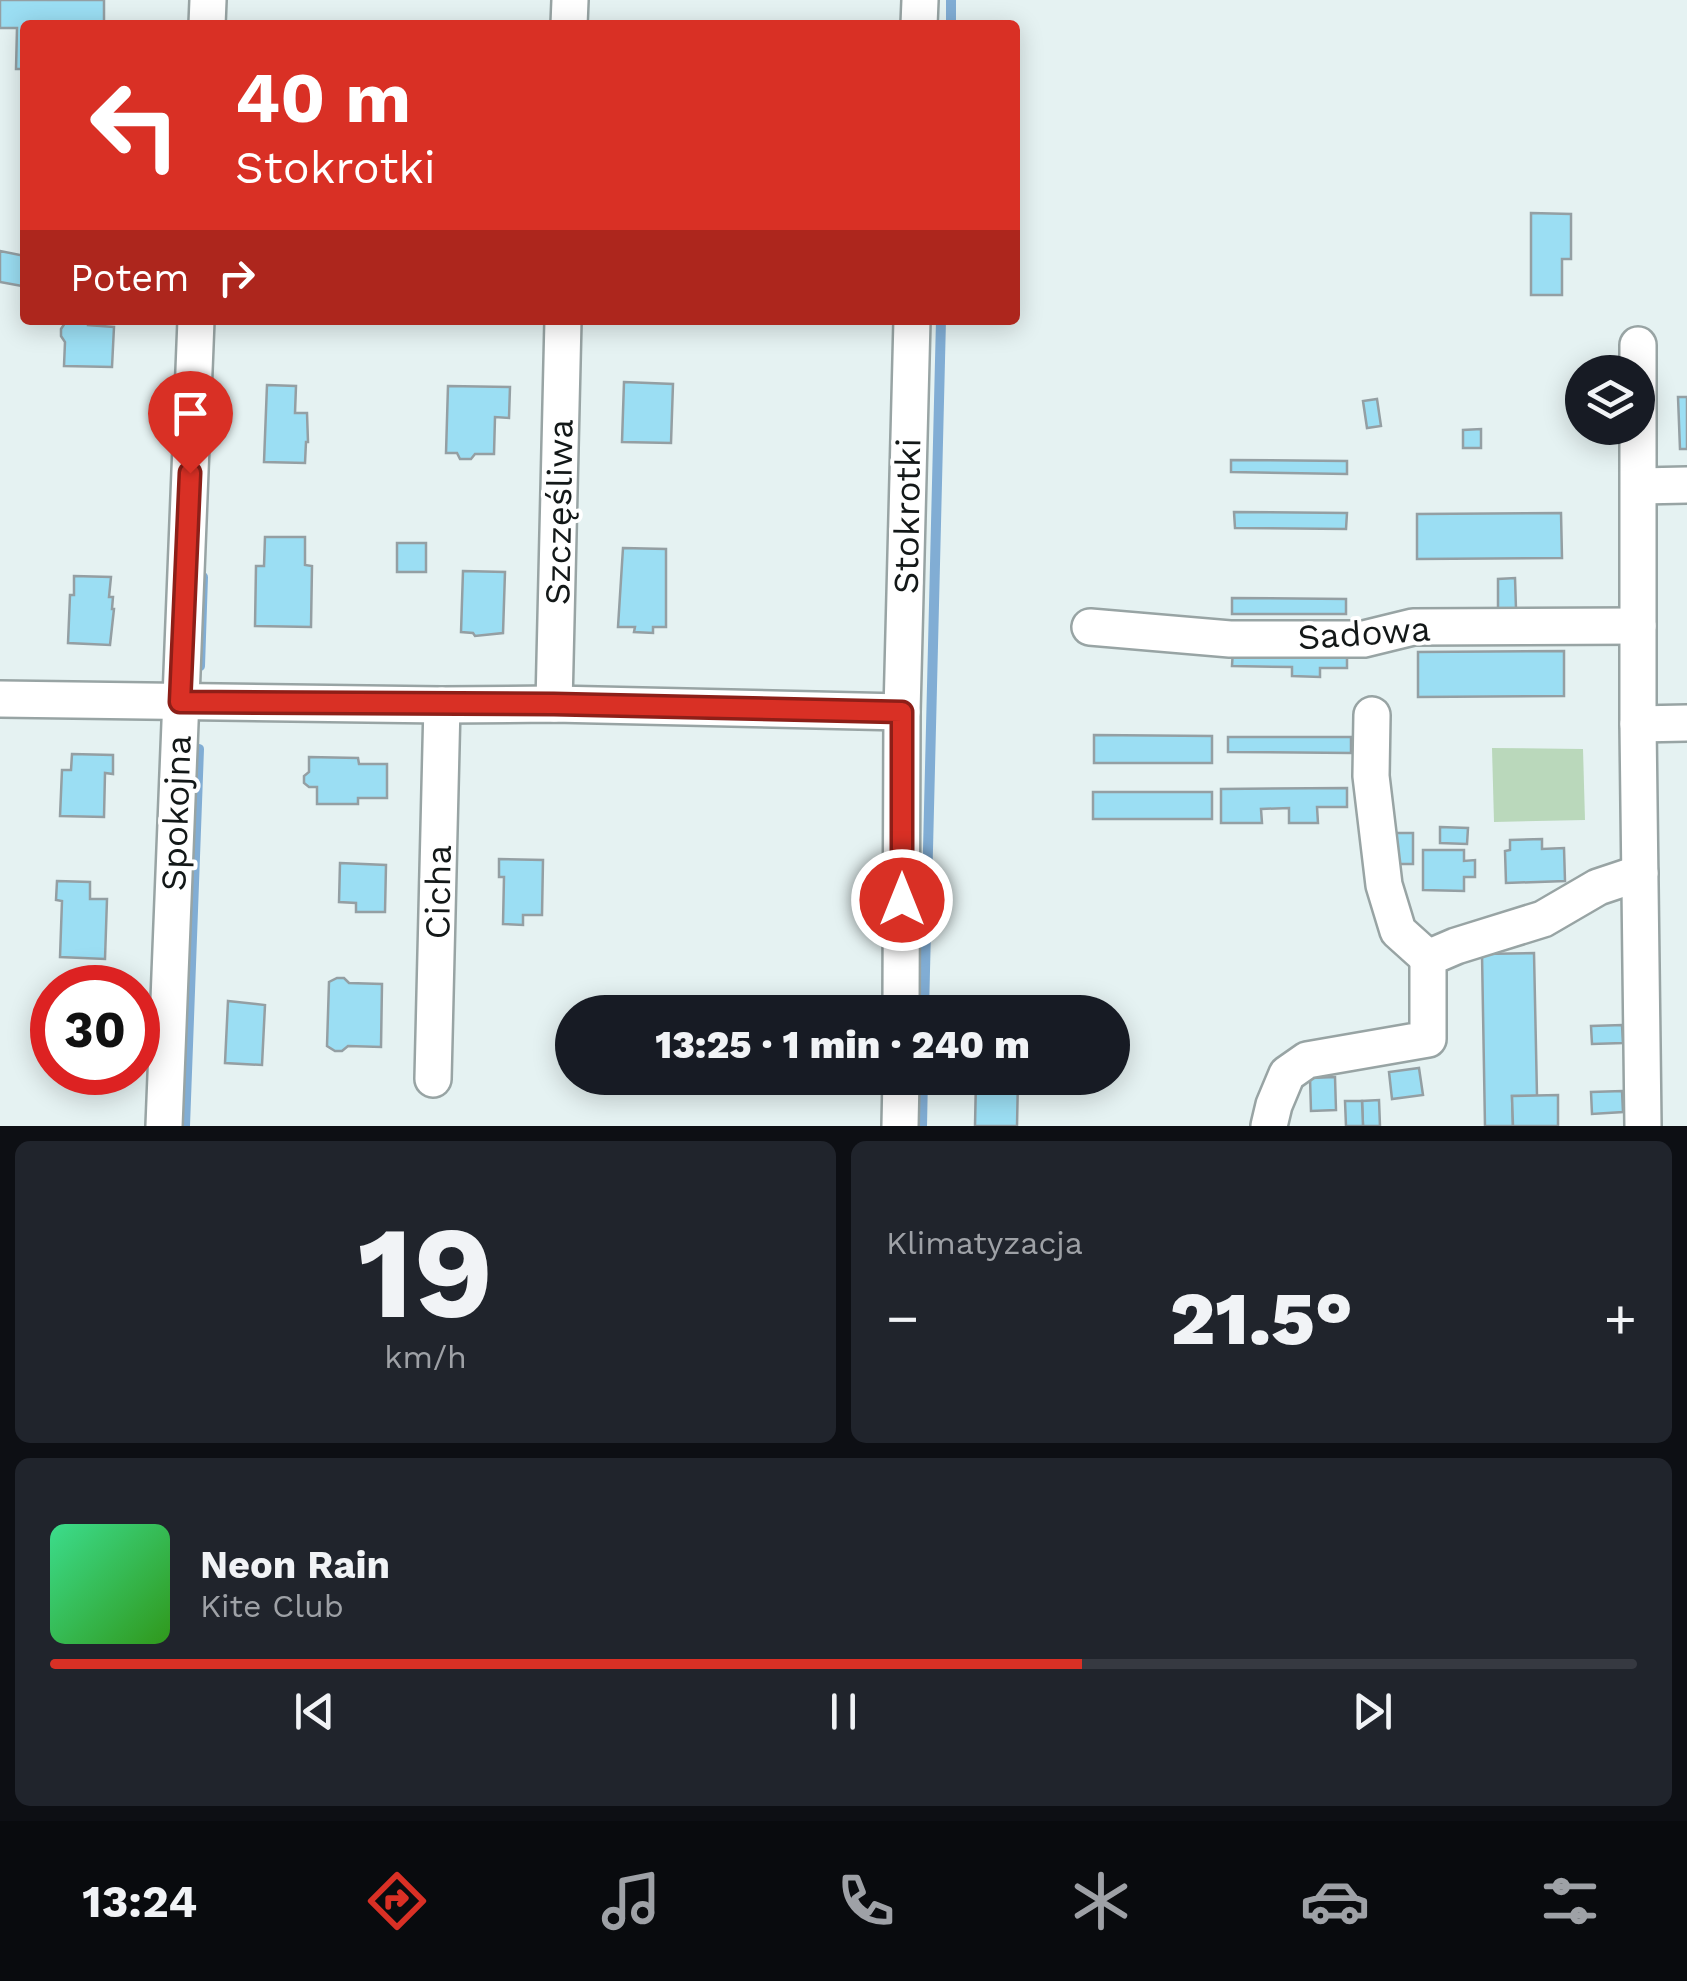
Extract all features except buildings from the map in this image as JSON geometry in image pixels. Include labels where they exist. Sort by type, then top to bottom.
[{"type":"street","name":"Spokojna","points":[[164,1126],[196,325]]},
{"type":"street","name":"Szczęśliwa","points":[[554,704],[563,325]]},
{"type":"street","name":"Stokrotki","points":[[901,995],[902,712],[912,325]]},
{"type":"street","points":[[1638,345],[1643,1126]]},
{"type":"street","points":[[1640,486],[1687,486]]},
{"type":"street","name":"Sadowa","points":[[1090,626],[1230,639],[1364,639],[1413,628],[1638,626]]},
{"type":"street","points":[[0,699],[902,712]]},
{"type":"street","name":"Cicha","points":[[433,1079],[442,705]]},
{"type":"street","points":[[1269,1126],[1286,1074],[1308,1060],[1428,1039],[1428,958],[1398,931],[1384,885],[1372,776],[1372,715]]},
{"type":"street","points":[[1638,724],[1687,723]]},
{"type":"street","points":[[1428,958],[1543,919],[1598,887],[1640,873]]},
{"type":"street","points":[[900,1095],[900,1126]]},
{"type":"green space","points":[[1492,748],[1583,749],[1585,820],[1494,822]]},
{"type":"waterway","points":[[951,0],[951,20]]},
{"type":"waterway","points":[[924,995],[941,325]]},
{"type":"waterway","points":[[200,666],[203,577]]},
{"type":"waterway","points":[[185,1126],[199,749]]},
{"type":"waterway","points":[[922,1126],[923,1095]]},
{"type":"route","points":[[190,473],[180,702],[554,704],[902,712],[902,900]]}]
